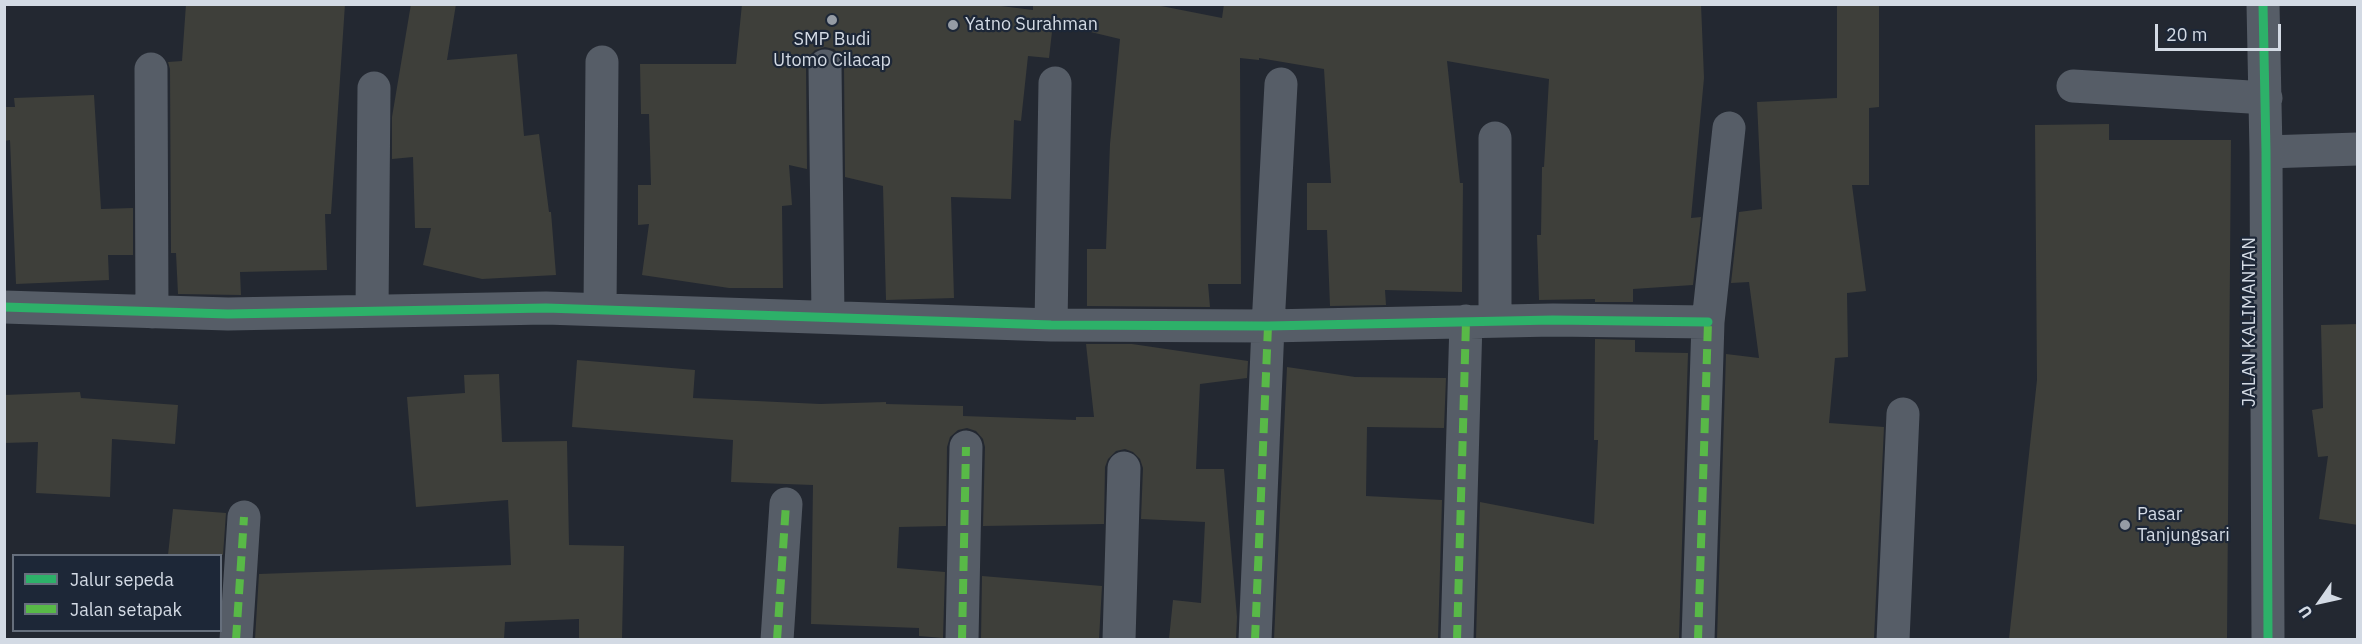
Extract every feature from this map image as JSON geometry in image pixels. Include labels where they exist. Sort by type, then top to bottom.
[{"type":"street","name":"JALAN KALIMANTAN","points":[[2263,4],[2266,98],[2268,639]]},
{"type":"street","points":[[600,309],[602,62]]},
{"type":"street","points":[[825,66],[828,317]]},
{"type":"street","points":[[152,69],[152,312]]},
{"type":"street","points":[[1051,325],[1055,83]]},
{"type":"street","points":[[1255,639],[1281,84]]},
{"type":"street","points":[[2073,86],[2266,98]]},
{"type":"street","points":[[372,311],[374,88]]},
{"type":"street","points":[[1698,639],[1708,322],[1729,128]]},
{"type":"street","points":[[1456,639],[1496,138]]},
{"type":"street","points":[[2266,152],[2358,149]]},
{"type":"street","points":[[4,308],[228,314],[546,308],[1051,325],[1268,326],[1480,321],[1708,322]]},
{"type":"street","points":[[1893,639],[1903,414]]},
{"type":"street","points":[[962,639],[966,447]]},
{"type":"street","points":[[1119,639],[1124,468]]},
{"type":"street","points":[[777,639],[786,504]]},
{"type":"street","points":[[236,639],[244,516]]},
{"type":"building","points":[[186,4],[345,4],[331,214],[325,214],[327,270],[240,272],[241,295],[178,294],[176,253],[171,253],[170,69],[168,62],[182,61]]},
{"type":"building","points":[[411,4],[456,4],[447,60],[517,54],[524,136],[539,134],[549,212],[551,212],[556,275],[482,279],[423,265],[431,228],[415,228],[413,157],[392,159],[392,117]]},
{"type":"building","points":[[742,4],[985,4],[1033,10],[1033,4],[1151,4],[1222,18],[1224,4],[1701,4],[1704,78],[1691,218],[1701,217],[1693,285],[1633,289],[1633,302],[1595,302],[1595,299],[1539,300],[1537,235],[1541,235],[1542,167],[1544,167],[1549,79],[1447,61],[1460,183],[1463,183],[1462,292],[1385,290],[1386,305],[1330,306],[1327,230],[1307,230],[1307,183],[1331,183],[1324,69],[1259,58],[1259,60],[1240,58],[1241,284],[1208,284],[1210,307],[1087,306],[1087,249],[1106,249],[1110,144],[1120,39],[1053,23],[1049,58],[1028,56],[1021,121],[1014,120],[1011,199],[951,197],[954,298],[886,300],[883,186],[845,177],[844,66],[841,56],[834,49],[825,47],[815,50],[808,57],[806,66],[807,169],[789,165],[792,205],[782,206],[783,288],[729,288],[642,275],[649,224],[638,225],[638,185],[651,185],[649,114],[641,114],[640,64],[736,64]]},
{"type":"building","points":[[1837,4],[1879,4],[1879,107],[1869,108],[1869,185],[1852,185],[1866,291],[1847,293],[1848,357],[1835,358],[1829,423],[1884,427],[1874,639],[1717,639],[1726,354],[1759,358],[1749,282],[1731,283],[1739,212],[1762,209],[1757,102],[1837,98]]},
{"type":"building","points":[[94,95],[101,209],[133,208],[133,255],[108,255],[109,280],[16,284],[10,140],[4,141],[4,107],[15,107],[14,98]]},
{"type":"building","points":[[2109,124],[2109,140],[2231,140],[2227,639],[2009,639],[2037,380],[2035,125]]},
{"type":"building","points":[[2358,324],[2358,525],[2319,519],[2328,456],[2318,457],[2312,410],[2323,408],[2321,325]]},
{"type":"building","points":[[1595,339],[1635,340],[1635,352],[1688,353],[1679,639],[1476,639],[1480,502],[1594,524],[1598,440],[1594,440]]},
{"type":"building","points":[[1086,344],[1132,344],[1248,361],[1247,378],[1200,384],[1196,469],[1224,469],[1237,617],[1236,639],[1169,639],[1173,600],[1201,603],[1205,522],[1141,519],[1143,468],[1140,459],[1133,452],[1125,449],[1116,451],[1108,459],[1105,467],[1104,524],[983,526],[985,447],[983,439],[976,431],[967,428],[958,430],[950,437],[947,447],[946,526],[899,527],[897,568],[945,572],[943,638],[919,636],[919,628],[811,624],[813,485],[731,482],[733,440],[572,427],[577,360],[695,370],[693,398],[820,404],[886,402],[886,404],[963,406],[963,416],[1076,420],[1076,417],[1094,417]]},
{"type":"building","points":[[1287,367],[1355,377],[1446,378],[1444,428],[1367,427],[1366,496],[1442,500],[1438,639],[1274,639]]},
{"type":"building","points":[[499,374],[502,442],[567,441],[569,545],[624,546],[622,639],[579,639],[579,619],[505,622],[504,639],[255,639],[259,574],[511,565],[508,500],[416,507],[407,397],[465,393],[464,375]]},
{"type":"building","points":[[80,392],[81,398],[178,405],[175,444],[112,439],[110,497],[36,493],[38,442],[4,443],[4,395]]},
{"type":"building","points":[[173,509],[226,513],[223,555],[168,554]]},
{"type":"building","points":[[982,576],[1102,586],[1099,639],[981,639]]},
{"type":"marked path","points":[[1457,640],[1466,321]]},
{"type":"marked path","points":[[1698,640],[1708,322]]},
{"type":"marked path","points":[[1255,640],[1268,326]]},
{"type":"marked path","points":[[962,640],[966,447]]},
{"type":"marked path","points":[[777,640],[786,504]]},
{"type":"marked path","points":[[236,640],[244,517]]},
{"type":"cycle path","points":[[2263,4],[2266,152],[2268,640]]},
{"type":"cycle path","points":[[4,307],[228,314],[546,308],[1051,325],[1268,326],[1553,320],[1708,322]]},
{"type":"place","name":"SMP Budi Utomo Cilacap","points":[[832,20]]},
{"type":"place","name":"Yatno Surahman","points":[[953,25]]},
{"type":"place","name":"Pasar Tanjungsari","points":[[2125,525]]}]
